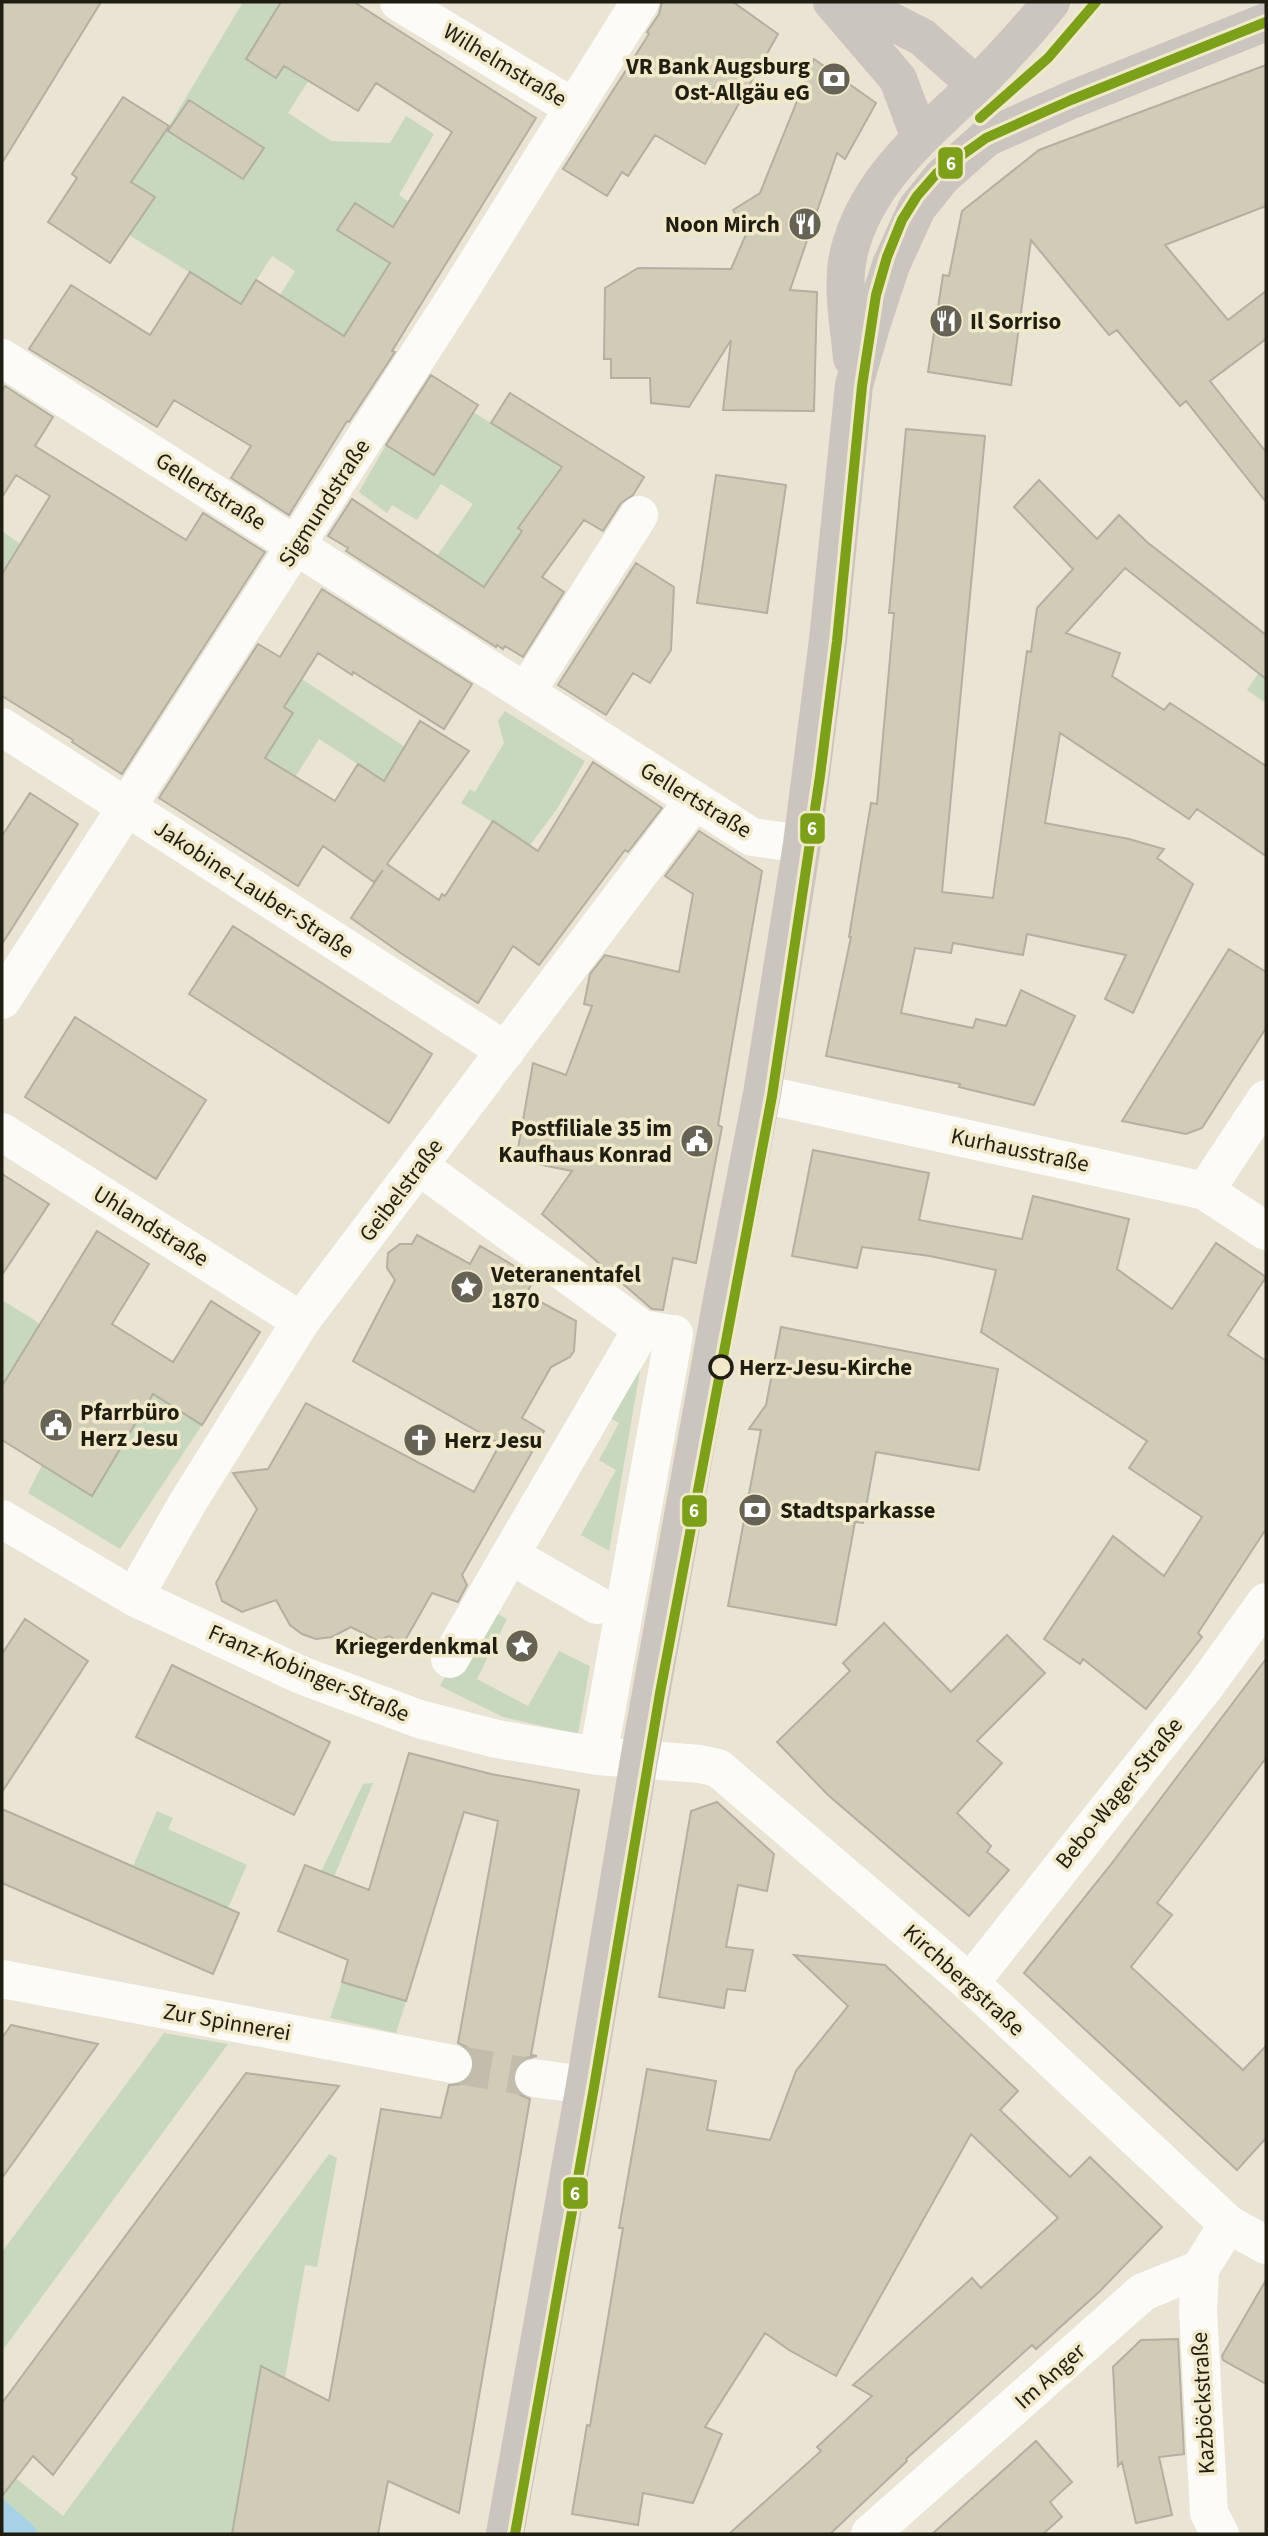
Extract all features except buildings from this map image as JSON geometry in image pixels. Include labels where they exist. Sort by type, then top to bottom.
[{"type":"street","name":"Wilhelmstraße","points":[[399,2],[575,108]]},
{"type":"street","name":"Sigmundstraße","points":[[2,1000],[297,546],[640,2]]},
{"type":"street","points":[[832,2],[898,79],[920,138]]},
{"type":"street","points":[[853,2],[922,37],[976,85]]},
{"type":"street","points":[[505,2534],[585,2085],[639,1760],[762,1094],[802,844],[828,640],[854,385],[847,285],[849,253],[873,193],[896,162],[1025,35],[1051,2]]},
{"type":"street","points":[[854,385],[881,295],[909,223],[930,190],[986,138],[1071,100],[1266,22]]},
{"type":"street","name":"Gellertstraße","points":[[2,358],[751,837],[802,844]]},
{"type":"street","points":[[526,692],[639,515]]},
{"type":"street","name":"Jakobine-Lauber-Straße","points":[[2,727],[506,1051]]},
{"type":"street","name":"Geibelstraße","points":[[134,1597],[188,1502],[301,1321],[694,801]]},
{"type":"street","name":"Kurhausstraße","points":[[762,1094],[1205,1191],[1266,1231]]},
{"type":"street","points":[[1205,1191],[1266,1099]]},
{"type":"street","name":"Uhlandstraße","points":[[2,1132],[301,1321]]},
{"type":"street","points":[[419,1166],[658,1332],[716,1342]]},
{"type":"street","points":[[450,1658],[510,1555],[658,1332]]},
{"type":"street","points":[[598,1756],[607,1611],[636,1570],[658,1332]]},
{"type":"street","name":"Franz-Kobinger-Straße","points":[[2,1519],[134,1597],[301,1675],[419,1719],[497,1739],[639,1760]]},
{"type":"street","points":[[510,1555],[607,1611]]},
{"type":"street","name":"Bebo-Wager-Straße","points":[[970,1983],[1206,1685],[1266,1602]]},
{"type":"street","name":"Kirchbergstraße","points":[[639,1760],[700,1764],[718,1768],[970,1983],[1228,2224],[1266,2245]]},
{"type":"street","name":"Zur Spinnerei","points":[[2,1979],[453,2064]]},
{"type":"street","points":[[534,2078],[585,2085]]},
{"type":"street","points":[[1200,2269],[1228,2224]]},
{"type":"street","name":"Im Anger","points":[[870,2534],[1143,2292],[1200,2269]]},
{"type":"street","name":"Kazböckstraße","points":[[1200,2269],[1198,2311],[1209,2513],[1220,2534]]},
{"type":"green space","points":[[243,2],[357,4],[288,113],[331,141],[390,143],[406,116],[434,134],[399,195],[423,212],[335,350],[305,345],[320,321],[280,295],[295,271],[272,256],[241,304],[129,235],[154,197],[131,182],[169,126]]},
{"type":"green space","points":[[473,412],[567,470],[519,528],[557,557],[543,578],[506,554],[460,624],[437,556],[473,504],[441,484],[417,520],[392,505],[387,513],[359,492],[386,445],[434,475]]},
{"type":"green space","points":[[2,531],[20,544],[2,574]]},
{"type":"green space","points":[[1266,662],[1266,703],[1247,690]]},
{"type":"green space","points":[[302,679],[405,747],[384,781],[319,739],[279,803],[223,699],[284,707]]},
{"type":"green space","points":[[505,711],[585,761],[557,809],[530,845],[461,803],[470,789],[475,792],[504,743],[498,721]]},
{"type":"green space","points":[[2,1300],[202,1425],[120,1549],[28,1493],[42,1465],[20,1357],[2,1386]]},
{"type":"green space","points":[[646,1336],[609,1551],[581,1535],[616,1470],[599,1460],[619,1423],[610,1418]]},
{"type":"green space","points":[[484,1607],[507,1619],[477,1679],[528,1706],[559,1651],[590,1666],[578,1734],[503,1717],[440,1686]]},
{"type":"green space","points":[[373,1783],[334,1877],[321,1872],[363,1784]]},
{"type":"green space","points":[[157,1811],[173,1818],[168,1829],[247,1865],[228,1908],[133,1866]]},
{"type":"green space","points":[[342,1982],[406,2001],[396,2033],[330,2018]]},
{"type":"green space","points":[[164,2033],[228,2044],[2,2351],[2,2252]]},
{"type":"green space","points":[[329,2154],[337,2158],[317,2267],[305,2265],[285,2378],[261,2367],[232,2534],[2,2534],[2,2467],[63,2516]]},
{"type":"water","points":[[2,2498],[37,2529],[34,2534],[2,2534]]},
{"type":"tunnel","points":[[453,2064],[534,2078]]},
{"type":"transit line","name":"6","points":[[980,118],[1048,58],[1096,2]]},
{"type":"transit line","name":"6","points":[[515,2534],[660,1693],[772,1096],[820,776],[837,641],[862,386],[876,295],[887,257],[902,220],[917,196],[937,173],[986,138],[1071,100],[1266,22]]},
{"type":"place","name":"VR Bank Augsburg Ost-Allgäu eG","points":[[834,79]]},
{"type":"place","name":"Noon Mirch","points":[[805,224]]},
{"type":"place","name":"Il Sorriso","points":[[946,321]]},
{"type":"place","name":"Postfiliale 35 im Kaufhaus Konrad","points":[[697,1141]]},
{"type":"place","name":"Veteranentafel 1870","points":[[467,1287]]},
{"type":"place","name":"Herz-Jesu-Kirche","points":[[721,1367]]},
{"type":"place","name":"Pfarrbüro Herz Jesu","points":[[56,1425]]},
{"type":"place","name":"Herz Jesu","points":[[420,1440]]},
{"type":"place","name":"Stadtsparkasse","points":[[755,1510]]},
{"type":"place","name":"Kriegerdenkmal","points":[[522,1646]]}]
